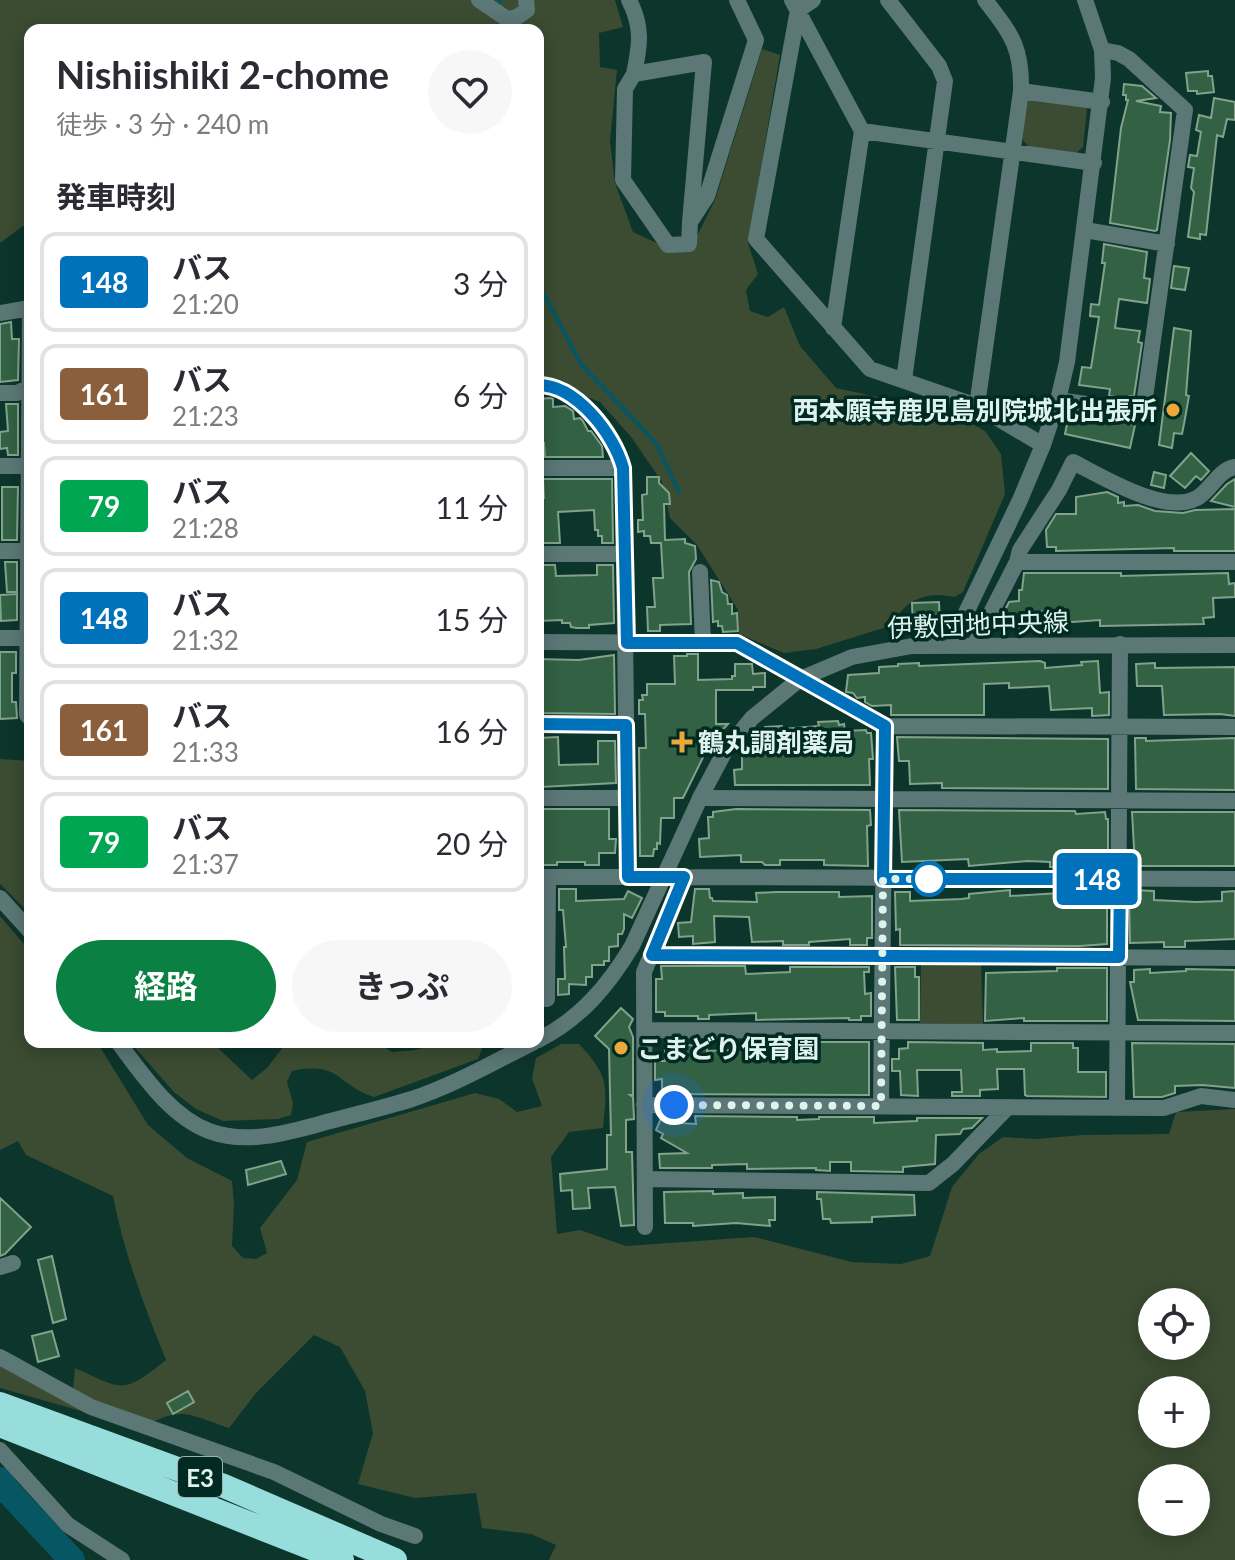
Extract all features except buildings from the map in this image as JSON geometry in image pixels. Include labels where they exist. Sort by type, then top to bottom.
[{"type":"highway","name":"E3","points":[[1,1426],[342,1560]]},
{"type":"highway","name":"E3","points":[[1,1426],[224,1486],[395,1560]]},
{"type":"street","points":[[479,0],[507,19],[527,10],[526,0]]},
{"type":"street","points":[[629,0],[641,40],[634,74],[625,89],[623,180],[668,245],[689,244],[704,62],[634,74]]},
{"type":"street","points":[[690,222],[707,196],[756,40],[737,0]]},
{"type":"street","points":[[795,5],[813,0]]},
{"type":"street","points":[[888,0],[939,66],[945,81],[904,380]]},
{"type":"street","points":[[977,406],[1021,91],[1021,63],[1014,42],[985,0]]},
{"type":"street","points":[[951,644],[1043,445],[1067,362],[1102,102],[1102,50],[1085,0]]},
{"type":"street","points":[[795,5],[862,131],[833,328]]},
{"type":"street","points":[[795,5],[756,239],[870,369],[977,406],[1043,445]]},
{"type":"street","points":[[1058,400],[1143,412],[1185,110],[1129,59],[1102,50]]},
{"type":"street","points":[[1021,91],[1102,102]]},
{"type":"street","points":[[862,131],[1094,163]]},
{"type":"street","points":[[1085,230],[1167,244]]},
{"type":"street","points":[[0,313],[24,309]]},
{"type":"street","points":[[544,385],[583,402],[620,455],[623,468],[628,877]]},
{"type":"street","points":[[0,393],[24,390]]},
{"type":"street","points":[[975,644],[1017,562],[1020,550],[1059,490],[1073,462],[1110,483],[1155,498],[1186,502],[1202,494],[1224,470],[1235,467]]},
{"type":"street","points":[[0,466],[24,466]]},
{"type":"street","points":[[544,468],[623,468]]},
{"type":"street","points":[[0,551],[24,551]]},
{"type":"street","points":[[544,554],[626,554]]},
{"type":"street","points":[[1017,562],[1235,562]]},
{"type":"street","points":[[700,572],[703,643]]},
{"type":"street","points":[[0,638],[24,638]]},
{"type":"street","points":[[544,642],[737,643],[885,726],[1235,727]]},
{"type":"street","name":"伊敷団地中央線","points":[[544,1036],[572,1020],[618,970],[725,751],[752,718],[800,679],[852,657],[882,650],[951,644],[1235,645]]},
{"type":"street","points":[[1117,1108],[1120,644]]},
{"type":"street","points":[[544,724],[626,725]]},
{"type":"street","points":[[881,1106],[885,726]]},
{"type":"street","points":[[544,798],[627,798]]},
{"type":"street","points":[[700,798],[1235,801]]},
{"type":"street","points":[[544,877],[1235,879]]},
{"type":"street","points":[[645,1227],[644,972],[684,877]]},
{"type":"street","points":[[0,898],[24,924]]},
{"type":"street","points":[[544,908],[547,999],[544,999]]},
{"type":"street","points":[[652,955],[1235,958]]},
{"type":"street","points":[[645,1030],[1235,1033]]},
{"type":"street","name":"伊敷団地中央線","points":[[123,1048],[147,1080],[193,1122],[209,1131],[247,1137],[299,1130],[413,1098],[522,1048]]},
{"type":"street","points":[[644,1105],[1164,1108],[1201,1096],[1235,1100]]},
{"type":"street","points":[[645,1179],[929,1183],[953,1164],[1008,1107]]},
{"type":"street","points":[[0,1357],[91,1407],[274,1472],[381,1524],[415,1536]]},
{"type":"street","points":[[1,1426],[68,1525],[122,1560]]},
{"type":"green space","points":[[0,0],[615,0],[623,27],[599,33],[600,67],[617,70],[610,141],[615,183],[633,232],[672,250],[695,240],[715,200],[762,49],[780,55],[748,243],[758,274],[746,290],[750,311],[768,317],[784,307],[800,346],[836,388],[952,413],[985,431],[1001,454],[1005,494],[963,592],[955,597],[925,597],[909,604],[890,626],[816,649],[784,653],[739,634],[738,610],[697,545],[670,518],[662,482],[632,438],[600,402],[544,380],[544,24],[24,24],[24,227],[0,243]]},
{"type":"green space","points":[[1033,97],[1079,103],[1087,109],[1083,147],[1075,154],[1028,146],[1022,139],[1025,104]]},
{"type":"green space","points":[[0,759],[24,761],[24,908],[0,884]]},
{"type":"green space","points":[[0,916],[24,944],[24,1048],[101,1048],[148,1125],[187,1158],[232,1181],[232,1246],[243,1258],[256,1259],[267,1253],[260,1228],[297,1180],[307,1142],[475,1093],[499,1099],[517,1112],[542,1106],[532,1078],[536,1058],[561,1044],[579,1044],[589,1055],[601,1074],[605,1102],[603,1128],[569,1132],[551,1157],[557,1234],[580,1230],[626,1246],[754,1237],[852,1262],[901,1264],[930,1256],[952,1187],[979,1154],[1003,1137],[1035,1139],[1169,1134],[1176,1112],[1235,1109],[1235,1560],[549,1560],[556,1545],[531,1534],[482,1528],[476,1493],[415,1498],[358,1484],[373,1433],[365,1391],[340,1347],[314,1335],[256,1393],[229,1428],[194,1416],[176,1414],[141,1428],[0,1388],[0,1360],[73,1390],[75,1368],[122,1385],[140,1379],[166,1360],[135,1279],[113,1196],[26,1155],[18,1141],[0,1150]]},
{"type":"green space","points":[[921,962],[981,963],[983,1024],[920,1023]]},
{"type":"green space","points":[[135,1048],[219,1048],[252,1080],[267,1068],[282,1048],[386,1048],[392,1052],[423,1048],[482,1049],[478,1059],[374,1097],[320,1069],[292,1071],[287,1082],[293,1103],[291,1115],[278,1119],[223,1121],[196,1109],[174,1092]]},
{"type":"waterway","points":[[544,294],[581,364],[656,443],[679,492]]},
{"type":"waterway","points":[[0,1480],[72,1560]]},
{"type":"bus line","name":"148","points":[[544,385],[583,402],[620,455],[623,468],[627,643],[737,643],[885,726],[883,879],[1120,879],[1119,957],[652,955],[684,877],[628,877],[626,725],[544,724]]},
{"type":"place","name":"西本願寺鹿児島別院城北出張所","points":[[1173,410]]},
{"type":"place","name":"鶴丸調剤薬局","points":[[682,742]]},
{"type":"place","name":"こまどり保育園","points":[[621,1048]]},
{"type":"route","points":[[674,1105],[881,1106],[883,879],[942,879],[929,879]]}]
